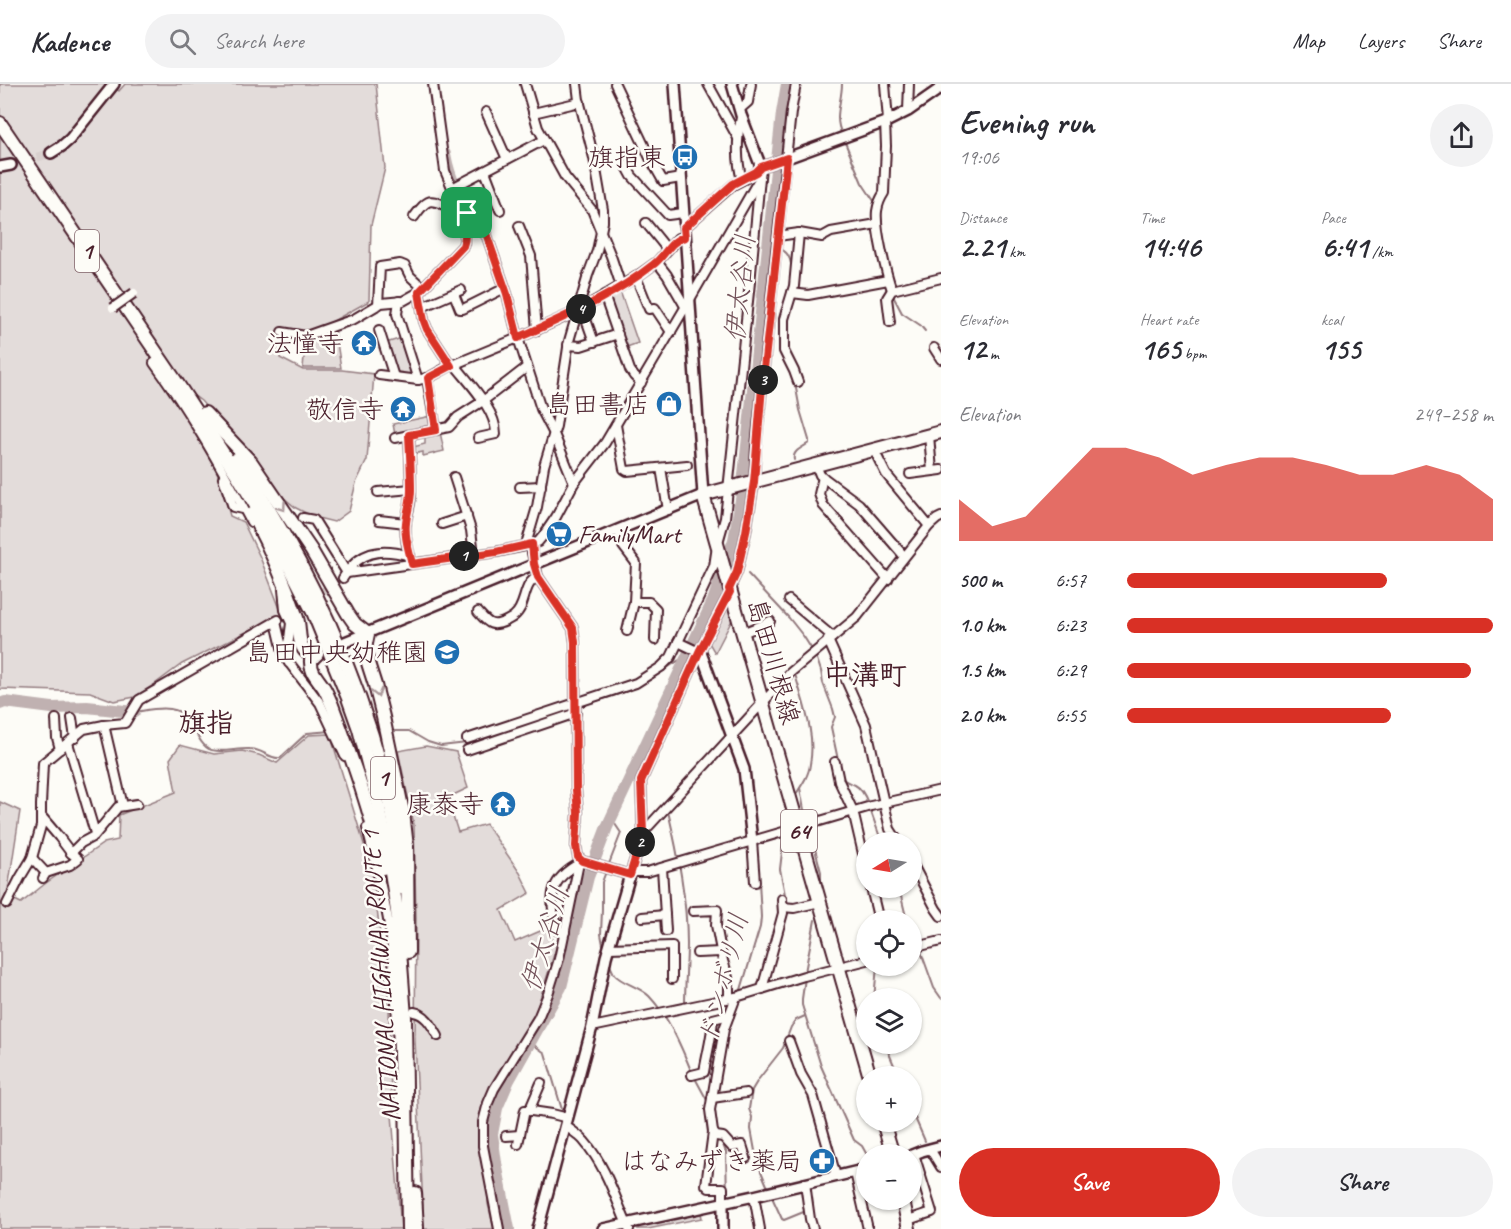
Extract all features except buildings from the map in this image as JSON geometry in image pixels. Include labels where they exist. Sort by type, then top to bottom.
[{"type":"main road","name":"NATIONAL HIGHWAY ROUTE 1","points":[[0,123],[174,380],[256,488],[321,604],[343,654],[375,747],[390,804],[398,856],[408,987],[417,1229]]},
{"type":"main road","name":"NATIONAL HIGHWAY ROUTE 1","points":[[203,417],[275,538],[314,612],[359,729],[379,807],[392,876],[405,1017],[408,1229]]},
{"type":"main road","points":[[203,417],[250,462],[311,550],[348,614],[355,624],[368,633],[364,648],[366,660],[383,717],[403,812],[407,847],[408,987]]},
{"type":"main road","points":[[203,417],[273,554],[299,625],[302,647],[310,654],[320,653],[311,660],[311,666],[314,675],[327,694],[361,785],[370,814],[400,949]]},
{"type":"main road","points":[[703,495],[935,433]]},
{"type":"main road","name":"島田川根線","points":[[703,495],[762,704],[805,825],[820,902],[867,1066]]},
{"type":"main road","points":[[905,1210],[908,1225]]},
{"type":"street","points":[[51,153],[70,139],[114,84]]},
{"type":"street","points":[[282,333],[306,336],[354,319],[381,303],[412,297],[463,246],[466,234],[461,207],[445,171],[433,84]]},
{"type":"street","points":[[525,84],[538,128],[566,177],[592,210],[621,286]]},
{"type":"street","points":[[577,84],[596,168],[603,210],[602,233],[568,345],[554,434],[544,466],[537,507],[527,541],[538,577],[573,628],[578,857],[582,862],[600,867],[631,874],[642,873],[853,811],[941,790]]},
{"type":"street","points":[[615,84],[663,181],[681,178]]},
{"type":"street","points":[[345,642],[703,495],[688,304],[675,84]]},
{"type":"street","points":[[708,84],[738,140]]},
{"type":"street","points":[[467,739],[636,683],[662,666],[671,657],[714,566],[730,488],[762,170],[732,84]]},
{"type":"street","points":[[742,180],[738,164],[738,140],[741,112],[748,102],[751,84]]},
{"type":"street","points":[[538,1229],[592,1027],[609,948],[643,833],[641,781],[737,572],[746,532],[753,482],[785,158],[796,84]]},
{"type":"street","points":[[885,84],[884,193],[877,207],[888,280],[892,290]]},
{"type":"street","points":[[908,111],[909,84]]},
{"type":"street","points":[[379,375],[418,380],[428,378],[580,309],[636,277],[657,262],[667,249],[733,184],[785,158],[908,111],[941,88]]},
{"type":"street","points":[[533,112],[580,102]]},
{"type":"street","points":[[486,112],[507,159]]},
{"type":"street","points":[[452,188],[544,140]]},
{"type":"street","points":[[0,167],[11,165]]},
{"type":"street","points":[[626,165],[632,176],[668,215],[683,213]]},
{"type":"street","points":[[345,576],[411,560],[474,555],[538,542],[574,483],[605,443],[688,304],[762,170]]},
{"type":"street","points":[[485,171],[500,210]]},
{"type":"street","points":[[414,217],[426,203],[432,201],[456,210],[461,207]]},
{"type":"street","points":[[461,207],[487,236],[541,409],[574,483]]},
{"type":"street","points":[[646,223],[667,249]]},
{"type":"street","points":[[778,236],[799,233],[822,237],[831,232],[878,224]]},
{"type":"street","points":[[519,226],[531,256],[537,330]]},
{"type":"street","points":[[798,382],[784,351],[784,319],[792,293],[799,233]]},
{"type":"street","points":[[657,262],[688,304]]},
{"type":"street","points":[[378,305],[380,267],[400,264],[405,266],[421,290],[427,329],[453,366],[483,401],[493,419],[496,434],[478,438]]},
{"type":"street","points":[[636,277],[649,309],[655,309],[671,332]]},
{"type":"street","points":[[890,322],[887,298],[892,290],[941,278]]},
{"type":"street","points":[[792,293],[808,295],[888,280]]},
{"type":"street","points":[[422,307],[457,292],[460,309],[463,309],[505,288]]},
{"type":"street","points":[[113,308],[134,293]]},
{"type":"street","points":[[604,295],[630,370],[641,383]]},
{"type":"street","points":[[399,301],[397,314],[418,380]]},
{"type":"street","points":[[580,309],[594,342]]},
{"type":"street","points":[[379,330],[394,377]]},
{"type":"street","points":[[568,345],[581,346],[618,334]]},
{"type":"street","points":[[934,348],[941,359]]},
{"type":"street","points":[[154,363],[180,399],[262,543],[283,590],[285,610],[291,623],[288,647],[289,664]]},
{"type":"street","points":[[395,438],[449,427],[458,417],[527,367]]},
{"type":"street","points":[[428,378],[436,430]]},
{"type":"street","points":[[616,424],[624,469],[627,471],[687,465]]},
{"type":"street","points":[[932,471],[935,433]]},
{"type":"street","points":[[409,435],[411,501],[406,523],[407,545],[411,560]]},
{"type":"street","points":[[874,450],[886,474],[929,526]]},
{"type":"street","points":[[816,465],[820,475],[859,504],[904,556]]},
{"type":"street","points":[[661,468],[668,510]]},
{"type":"street","points":[[910,474],[941,470]]},
{"type":"street","points":[[226,477],[222,478],[233,507],[242,509]]},
{"type":"street","points":[[454,477],[471,530],[474,555]]},
{"type":"street","points":[[823,477],[819,494],[823,505],[888,579]]},
{"type":"street","points":[[520,487],[541,486]]},
{"type":"street","points":[[378,492],[411,489]]},
{"type":"street","points":[[643,833],[791,672],[857,617],[904,556],[929,526],[939,518],[941,510]]},
{"type":"street","points":[[442,524],[467,516]]},
{"type":"street","points":[[303,518],[314,520],[345,576]]},
{"type":"street","points":[[379,520],[406,523]]},
{"type":"street","points":[[618,530],[623,546],[636,563],[634,602],[627,631]]},
{"type":"street","points":[[345,576],[358,560],[375,551],[396,552],[411,560]]},
{"type":"street","points":[[478,612],[493,625],[498,625],[515,616],[521,607],[529,584],[538,577]]},
{"type":"street","points":[[789,600],[831,638],[866,724],[892,832]]},
{"type":"street","points":[[634,602],[649,602],[656,609],[655,640]]},
{"type":"street","points":[[7,904],[32,858],[41,826],[43,763],[84,729],[125,723],[139,700],[277,621],[284,656],[320,703],[340,744],[358,795],[376,864],[389,929],[394,970],[398,1014],[399,1103]]},
{"type":"street","points":[[742,633],[770,621]]},
{"type":"street","points":[[678,642],[700,651],[744,769],[755,882]]},
{"type":"street","points":[[466,750],[576,713]]},
{"type":"street","points":[[72,718],[71,740],[95,833]]},
{"type":"street","points":[[56,719],[60,749]]},
{"type":"street","points":[[104,725],[123,806]]},
{"type":"street","points":[[836,762],[839,781],[853,811],[858,832]]},
{"type":"street","points":[[71,853],[81,843],[94,836],[118,807],[137,804]]},
{"type":"street","points":[[32,858],[44,876],[78,859],[41,816]]},
{"type":"street","points":[[499,1229],[483,1146],[483,1122],[494,1089],[537,1018],[548,994],[559,959],[582,862]]},
{"type":"street","points":[[565,932],[557,930],[552,912],[552,898],[558,878],[565,871],[582,862]]},
{"type":"street","points":[[662,868],[666,931]]},
{"type":"street","points":[[922,882],[941,916]]},
{"type":"street","points":[[762,989],[783,913],[783,903],[794,908],[820,902]]},
{"type":"street","points":[[693,911],[717,909],[716,925],[733,998],[724,1029],[710,1110],[712,1132],[706,1185],[709,1188],[723,1188],[723,1229]]},
{"type":"street","points":[[642,917],[665,915]]},
{"type":"street","points":[[922,946],[941,941]]},
{"type":"street","points":[[609,948],[672,946],[672,979]]},
{"type":"street","points":[[697,953],[721,952]]},
{"type":"street","points":[[592,1027],[733,998],[856,963]]},
{"type":"street","points":[[414,1012],[425,1017],[438,1036]]},
{"type":"street","points":[[692,1075],[704,1072],[713,1019],[729,1015]]},
{"type":"street","points":[[789,1041],[801,1074],[813,1095],[836,1176]]},
{"type":"street","points":[[529,1111],[541,1083]]},
{"type":"street","points":[[712,1098],[746,1093]]},
{"type":"street","points":[[518,1144],[525,1110],[567,1122],[589,1148],[612,1187],[628,1226]]},
{"type":"street","points":[[712,1132],[716,1136],[723,1137],[732,1147],[742,1145],[746,1158]]},
{"type":"street","points":[[506,1136],[520,1135]]},
{"type":"street","points":[[922,1151],[941,1140]]},
{"type":"street","points":[[922,1151],[941,1146]]},
{"type":"street","points":[[922,1153],[941,1167]]},
{"type":"street","points":[[908,1225],[932,1212],[922,1162]]},
{"type":"street","points":[[603,1229],[628,1226],[855,1172],[868,1229]]},
{"type":"street","points":[[805,1183],[813,1229]]},
{"type":"street","points":[[754,1196],[760,1229]]},
{"type":"shaded area","points":[[0,84],[111,84],[119,91],[125,84],[376,84],[385,168],[371,225],[369,301],[308,335],[335,330],[341,368],[303,368],[306,336],[281,332],[280,358],[303,370],[342,370],[374,374],[367,460],[356,483],[349,511],[334,522],[314,517],[296,508],[276,491],[248,454],[201,401],[152,364],[205,447],[220,479],[230,516],[243,522],[260,557],[282,614],[182,664],[135,697],[114,701],[90,692],[0,689]]},
{"type":"shaded area","points":[[620,291],[638,343],[624,348],[607,298]]},
{"type":"shaded area","points":[[402,338],[413,376],[395,374],[386,343]]},
{"type":"shaded area","points":[[431,416],[432,429],[395,435],[393,424]]},
{"type":"shaded area","points":[[440,432],[444,451],[423,456],[423,452],[413,454],[413,447],[425,444],[425,435]]},
{"type":"shaded area","points":[[728,603],[732,620],[715,653],[709,643]]},
{"type":"shaded area","points":[[330,734],[372,870],[389,1005],[391,1102],[401,1229],[0,1229],[0,802],[20,811],[7,896],[21,903],[104,843],[118,840],[119,815],[176,792],[170,759],[180,745],[214,754],[242,751],[277,763],[309,735]]},
{"type":"shaded area","points":[[426,746],[456,752],[468,788],[447,798],[458,832],[486,824],[520,873],[530,893],[501,910],[515,942],[545,929],[557,945],[532,1024],[501,1075],[485,1127],[488,1204],[494,1229],[424,1229],[415,1040],[414,824],[398,751]]},
{"type":"shaded area","points":[[701,1213],[702,1218],[638,1229],[638,1227]]},
{"type":"waterway","name":"伊太谷川","points":[[509,1229],[492,1134],[497,1108],[509,1080],[561,987],[588,877],[607,827],[713,601],[734,540],[742,494],[782,113],[787,84]]},
{"type":"waterway","points":[[842,84],[838,122],[842,134]]},
{"type":"waterway","points":[[844,140],[862,183],[876,204]]},
{"type":"waterway","points":[[445,154],[455,187],[474,216]]},
{"type":"waterway","points":[[465,248],[469,237]]},
{"type":"waterway","points":[[768,245],[786,253],[792,271]]},
{"type":"waterway","points":[[892,294],[902,313],[925,331]]},
{"type":"waterway","points":[[780,323],[781,311],[786,300]]},
{"type":"waterway","points":[[794,460],[796,452],[809,443],[795,383]]},
{"type":"waterway","points":[[729,555],[737,563]]},
{"type":"waterway","points":[[748,574],[789,618],[816,656],[835,717],[831,727],[838,760]]},
{"type":"waterway","name":"ドンボリ川","points":[[697,636],[701,641]]},
{"type":"waterway","points":[[579,706],[638,686],[686,657]]},
{"type":"waterway","points":[[796,794],[808,772],[811,741],[808,719],[795,674],[809,662]]},
{"type":"waterway","points":[[0,704],[5,702],[52,708],[87,707],[134,712]]},
{"type":"waterway","points":[[135,712],[173,710],[184,715],[202,743],[209,749],[218,751],[254,749],[276,758],[280,758],[307,733],[331,731]]},
{"type":"waterway","points":[[391,731],[409,731],[428,742],[441,746],[467,743],[511,728]]},
{"type":"waterway","points":[[842,778],[859,788],[868,803]]},
{"type":"waterway","points":[[800,788],[808,832],[821,872],[821,881]]},
{"type":"waterway","points":[[870,809],[878,832]]},
{"type":"waterway","points":[[668,811],[684,893],[687,944],[685,1004]]},
{"type":"waterway","points":[[604,950],[601,934],[602,882],[621,833],[611,818]]},
{"type":"waterway","points":[[784,835],[780,869],[786,900]]},
{"type":"waterway","name":"ドンボリ川","points":[[740,993],[760,927],[759,881]]},
{"type":"waterway","points":[[901,898],[904,910]]},
{"type":"waterway","points":[[805,972],[815,920]]},
{"type":"waterway","points":[[922,955],[934,988],[941,998]]},
{"type":"waterway","points":[[609,961],[617,977],[649,996],[663,1013],[692,1073]]},
{"type":"waterway","points":[[875,988],[876,976]]},
{"type":"waterway","points":[[805,978],[802,1005],[821,1066],[854,1140],[859,1144]]},
{"type":"waterway","points":[[769,1190],[757,1162],[751,1129],[752,1117],[749,1109],[752,1090],[783,1048],[796,1020],[805,1016]]},
{"type":"waterway","points":[[531,1043],[545,1053],[563,1113]]},
{"type":"waterway","points":[[889,1054],[894,1066]]},
{"type":"waterway","points":[[695,1078],[708,1102]]},
{"type":"waterway","points":[[570,1123],[578,1130]]},
{"type":"waterway","points":[[921,1132],[925,1141]]},
{"type":"waterway","name":"ドンボリ川","points":[[721,1140],[726,1152],[727,1199]]},
{"type":"waterway","points":[[771,1195],[784,1220],[806,1211]]},
{"type":"tunnel","points":[[11,165],[51,153]]},
{"type":"tunnel","points":[[279,620],[343,578]]},
{"type":"place","name":"旗指東","points":[[685,157]]},
{"type":"place","name":"法憧寺","points":[[364,343]]},
{"type":"place","name":"島田書店","points":[[669,404]]},
{"type":"place","name":"敬信寺","points":[[403,409]]},
{"type":"place","name":"FamilyMart","points":[[559,534]]},
{"type":"place","name":"島田中央幼稚園","points":[[447,652]]},
{"type":"place","name":"康泰寺","points":[[503,804]]},
{"type":"place","name":"はなみずき薬局","points":[[822,1161]]},
{"type":"district","name":"中溝町","points":[[865,674]]},
{"type":"district","name":"旗指","points":[[206,722]]},
{"type":"route","points":[[787,158],[754,482],[746,532],[730,592],[700,650],[641,781],[643,833],[630,875],[582,861],[576,853],[578,813],[575,642],[573,628],[538,577],[532,544],[496,552],[412,564],[407,545],[406,523],[411,501],[409,435],[436,430],[428,378],[451,366],[427,329],[419,292],[463,246],[466,234],[461,206],[467,213],[487,236],[507,294],[518,338],[578,311],[636,277],[657,262],[678,238],[685,237],[684,228],[733,184],[761,167],[787,158]]}]
